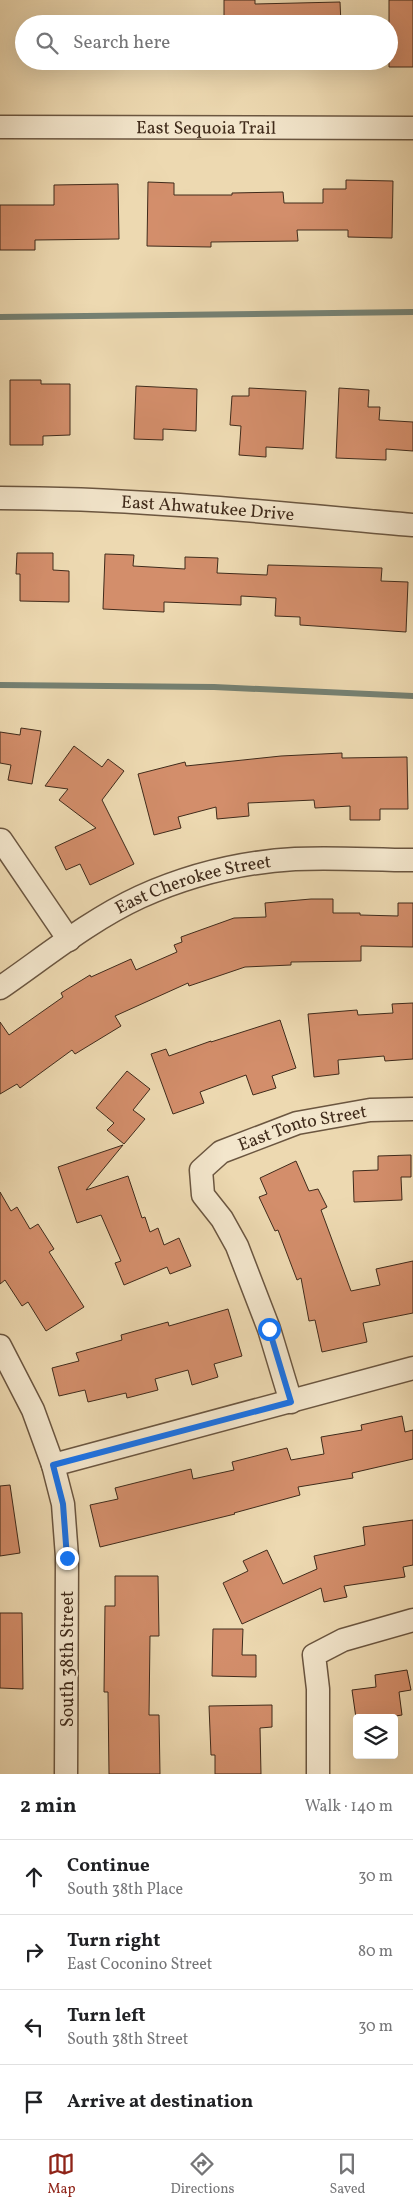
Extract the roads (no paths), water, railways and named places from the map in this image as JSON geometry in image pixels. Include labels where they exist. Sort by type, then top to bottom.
[{"type":"street","name":"East Sequoia Trail","points":[[0,127],[413,128]]},
{"type":"street","name":"East Ahwatukee Drive","points":[[0,498],[66,498],[159,503],[413,525]]},
{"type":"street","points":[[1,840],[69,940]]},
{"type":"street","name":"East Cherokee Street","points":[[0,988],[105,916],[140,897],[221,869],[296,859],[413,860]]},
{"type":"street","name":"East Tonto Street","points":[[291,1402],[269,1329],[237,1246],[222,1219],[203,1195],[201,1170],[221,1152],[297,1123],[370,1110],[413,1109]]},
{"type":"street","name":"South 38th Street","points":[[0,1346],[33,1410],[53,1465],[63,1504],[67,1558],[66,1774]]},
{"type":"street","points":[[53,1465],[413,1368]]},
{"type":"street","points":[[318,1774],[318,1689],[314,1655],[343,1640],[413,1620]]},
{"type":"waterway","points":[[0,317],[413,312]]},
{"type":"waterway","points":[[0,685],[214,687],[413,696]]}]
